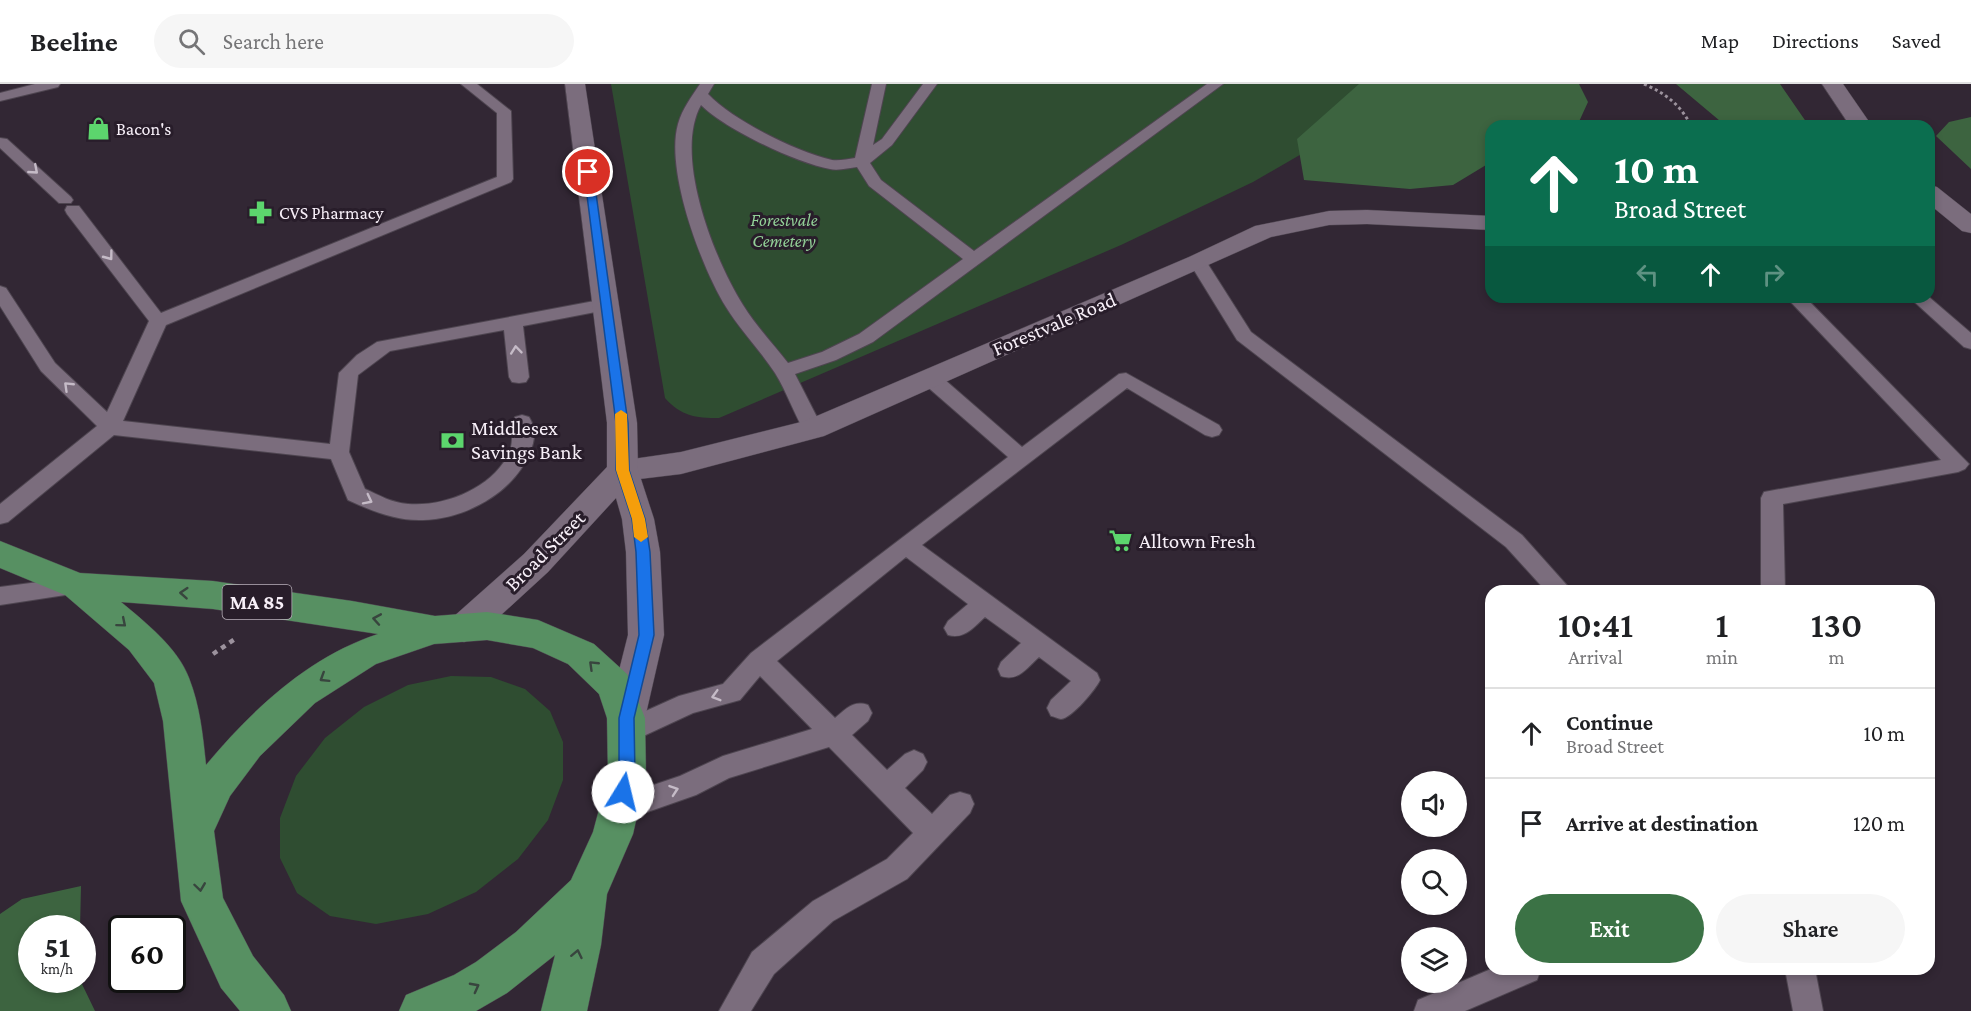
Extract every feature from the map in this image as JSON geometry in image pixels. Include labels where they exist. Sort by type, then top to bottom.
[{"type":"main road","name":"MA 85","points":[[0,554],[77,586],[142,640],[171,678],[182,722],[202,901],[237,972],[268,1011]]},
{"type":"main road","name":"MA 85","points":[[77,586],[213,595],[449,629],[487,626],[537,634],[581,654],[614,685],[627,724],[627,776],[612,834],[586,894],[579,945],[564,1011]]},
{"type":"main road","points":[[195,829],[215,784],[247,744],[302,692],[364,653],[449,629]]},
{"type":"main road","points":[[422,1011],[444,1004],[499,975],[547,936],[586,894]]},
{"type":"street","points":[[575,84],[622,423],[623,470],[638,519],[643,552],[646,635],[627,724]]},
{"type":"street","points":[[1832,84],[1858,120]]},
{"type":"street","points":[[1935,197],[1964,220]]},
{"type":"street","name":"Forestvale Road","points":[[623,470],[681,463],[813,429],[1198,262],[1264,231],[1329,218],[1403,217],[1485,223]]},
{"type":"street","points":[[1935,218],[1964,220]]},
{"type":"street","name":"Broad Street","points":[[449,629],[536,563],[623,470]]},
{"type":"lane","points":[[0,97],[53,84]]},
{"type":"lane","points":[[0,516],[110,427],[158,321],[505,179],[504,111],[468,84]]},
{"type":"lane","points":[[879,84],[862,162],[875,183],[974,260]]},
{"type":"lane","points":[[813,429],[784,371],[730,298],[709,253],[689,189],[683,145],[684,126],[703,90],[717,112],[744,129],[832,165],[862,162],[887,142],[930,84]]},
{"type":"lane","points":[[784,371],[829,356],[866,338],[1216,84]]},
{"type":"lane","points":[[1,141],[69,205],[158,321]]},
{"type":"lane","points":[[1198,262],[1244,336],[1514,541],[1554,585]]},
{"type":"lane","points":[[0,292],[48,367],[110,427],[339,452]]},
{"type":"lane","points":[[1773,585],[1772,498],[1958,464],[1801,303]]},
{"type":"lane","points":[[1925,303],[1971,344]]},
{"type":"lane","points":[[522,422],[524,444],[508,473],[481,495],[448,509],[410,513],[382,507],[356,494],[339,452],[349,373],[364,359],[384,346],[605,305]]},
{"type":"lane","points":[[513,323],[519,376]]},
{"type":"lane","points":[[930,378],[1022,458]]},
{"type":"lane","points":[[627,724],[731,692],[760,660],[906,545],[1126,379],[1212,430]]},
{"type":"lane","points":[[906,545],[1088,680],[1060,708]]},
{"type":"lane","points":[[0,596],[77,586]]},
{"type":"lane","points":[[956,628],[985,603]]},
{"type":"lane","points":[[1010,669],[1038,642]]},
{"type":"lane","points":[[760,660],[931,832]]},
{"type":"lane","points":[[619,809],[687,786],[723,768],[834,734],[859,713]]},
{"type":"lane","points":[[887,788],[914,762]]},
{"type":"lane","points":[[734,1011],[763,963],[823,911],[897,869],[960,804]]},
{"type":"lane","points":[[1429,1011],[1512,975]]},
{"type":"lane","points":[[1801,975],[1808,1011]]},
{"type":"path","points":[[1644,84],[1660,91],[1684,110],[1688,120]]},
{"type":"green space","name":"Forestvale Cemetery","points":[[611,84],[1394,84],[1379,109],[1253,182],[1121,245],[719,418],[689,415],[677,409],[665,398]]},
{"type":"green space","points":[[1359,84],[1579,84],[1588,102],[1580,120],[1485,120],[1485,166],[1453,185],[1410,189],[1304,180],[1297,139]]},
{"type":"green space","points":[[1676,84],[1780,84],[1805,120],[1719,120]]},
{"type":"green space","points":[[1971,117],[1971,169],[1936,136],[1949,122]]},
{"type":"green space","points":[[451,676],[491,677],[525,689],[550,711],[563,742],[563,780],[548,820],[518,859],[476,892],[428,914],[376,924],[330,916],[297,893],[280,858],[280,818],[296,776],[325,738],[364,707],[408,685]]},
{"type":"green space","points":[[81,886],[80,915],[18,915],[18,993],[86,993],[95,1011],[0,1011],[0,914],[22,899]]},
{"type":"slow traffic","points":[[621,414],[623,470],[641,537]]},
{"type":"place","name":"Bacon's","points":[[98,129]]},
{"type":"place","name":"CVS Pharmacy","points":[[261,213]]},
{"type":"place","name":"Middlesex Savings Bank","points":[[453,440]]},
{"type":"place","name":"Alltown Fresh","points":[[1121,541]]},
{"type":"route","points":[[588,172],[622,423],[623,470],[638,519],[643,552],[646,635],[626,718],[627,776],[623,792]]}]
